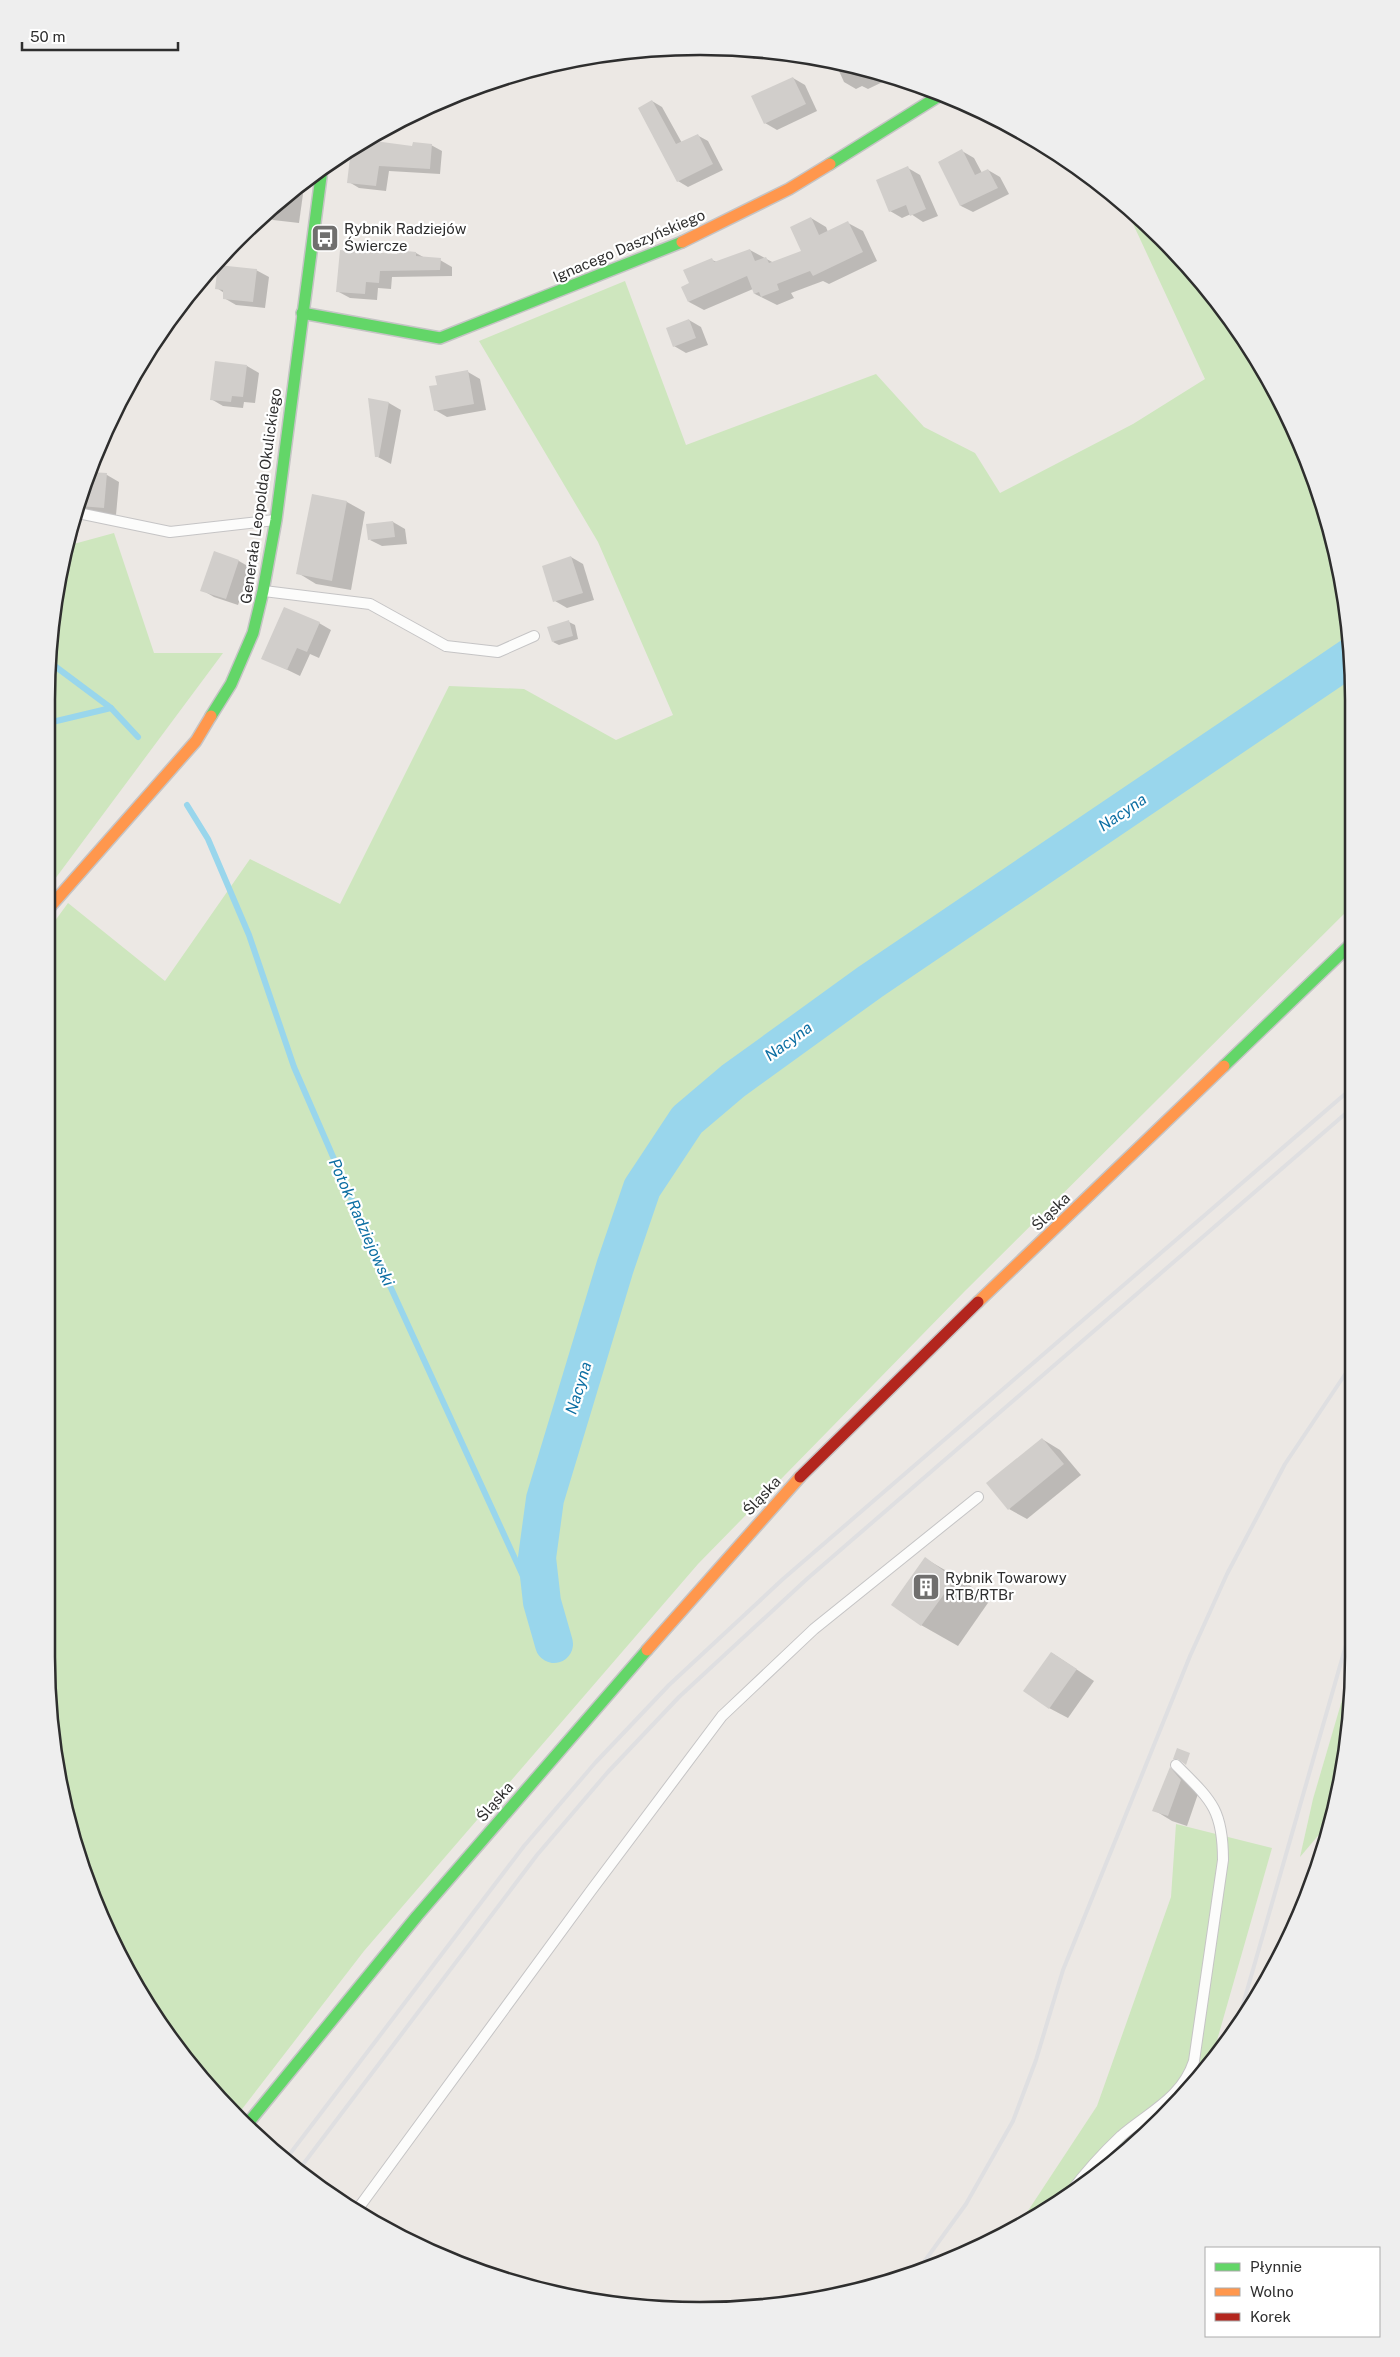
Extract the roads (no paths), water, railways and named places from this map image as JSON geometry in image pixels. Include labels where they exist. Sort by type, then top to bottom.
[{"type":"street","name":"Ignacego Daszyńskiego","points":[[302,313],[440,338],[683,242],[789,188],[934,99]]},
{"type":"street","name":"Generała Leopolda Okulickiego","points":[[55,901],[179,761],[207,725],[227,692],[253,633],[276,520],[321,179]]},
{"type":"street","name":"Śląska","points":[[251,2120],[417,1916],[668,1624],[799,1478],[872,1404],[1345,950]]},
{"type":"lane","points":[[83,514],[170,532],[276,520]]},
{"type":"lane","points":[[263,591],[370,604],[446,646],[498,652],[534,636]]},
{"type":"lane","points":[[361,2205],[722,1716],[814,1629],[978,1497]]},
{"type":"lane","points":[[1176,1765],[1213,1805],[1221,1827],[1223,1844],[1218,1899],[1194,2061],[1195,2070]]},
{"type":"lane","points":[[1089,2172],[1110,2148],[1168,2100]]},
{"type":"waterway","name":"Nacyna","points":[[554,1644],[542,1602],[537,1558],[545,1499],[615,1267],[642,1188],[687,1120],[733,1081],[870,982],[1344,661]]},
{"type":"waterway","name":"Potok Radziejowski","points":[[56,667],[111,708],[138,737]]},
{"type":"waterway","points":[[55,721],[111,708]]},
{"type":"waterway","name":"Potok Radziejowski","points":[[187,805],[208,839],[249,935],[294,1067],[374,1251],[550,1635]]},
{"type":"railway","points":[[290,2154],[524,1846],[595,1763],[669,1685],[783,1579],[1345,1094]]},
{"type":"railway","points":[[302,2165],[537,1855],[607,1773],[679,1697],[808,1578],[1345,1114]]},
{"type":"railway","points":[[924,2262],[966,2204],[1013,2121],[1036,2060],[1063,1970],[1190,1656],[1227,1574],[1285,1464],[1345,1374]]},
{"type":"railway","points":[[1243,2004],[1345,1648]]},
{"type":"place","name":"Rybnik Radziejów Świercze","points":[[325,238]]},
{"type":"place","name":"Rybnik Towarowy RTB/RTBr","points":[[926,1587]]}]
